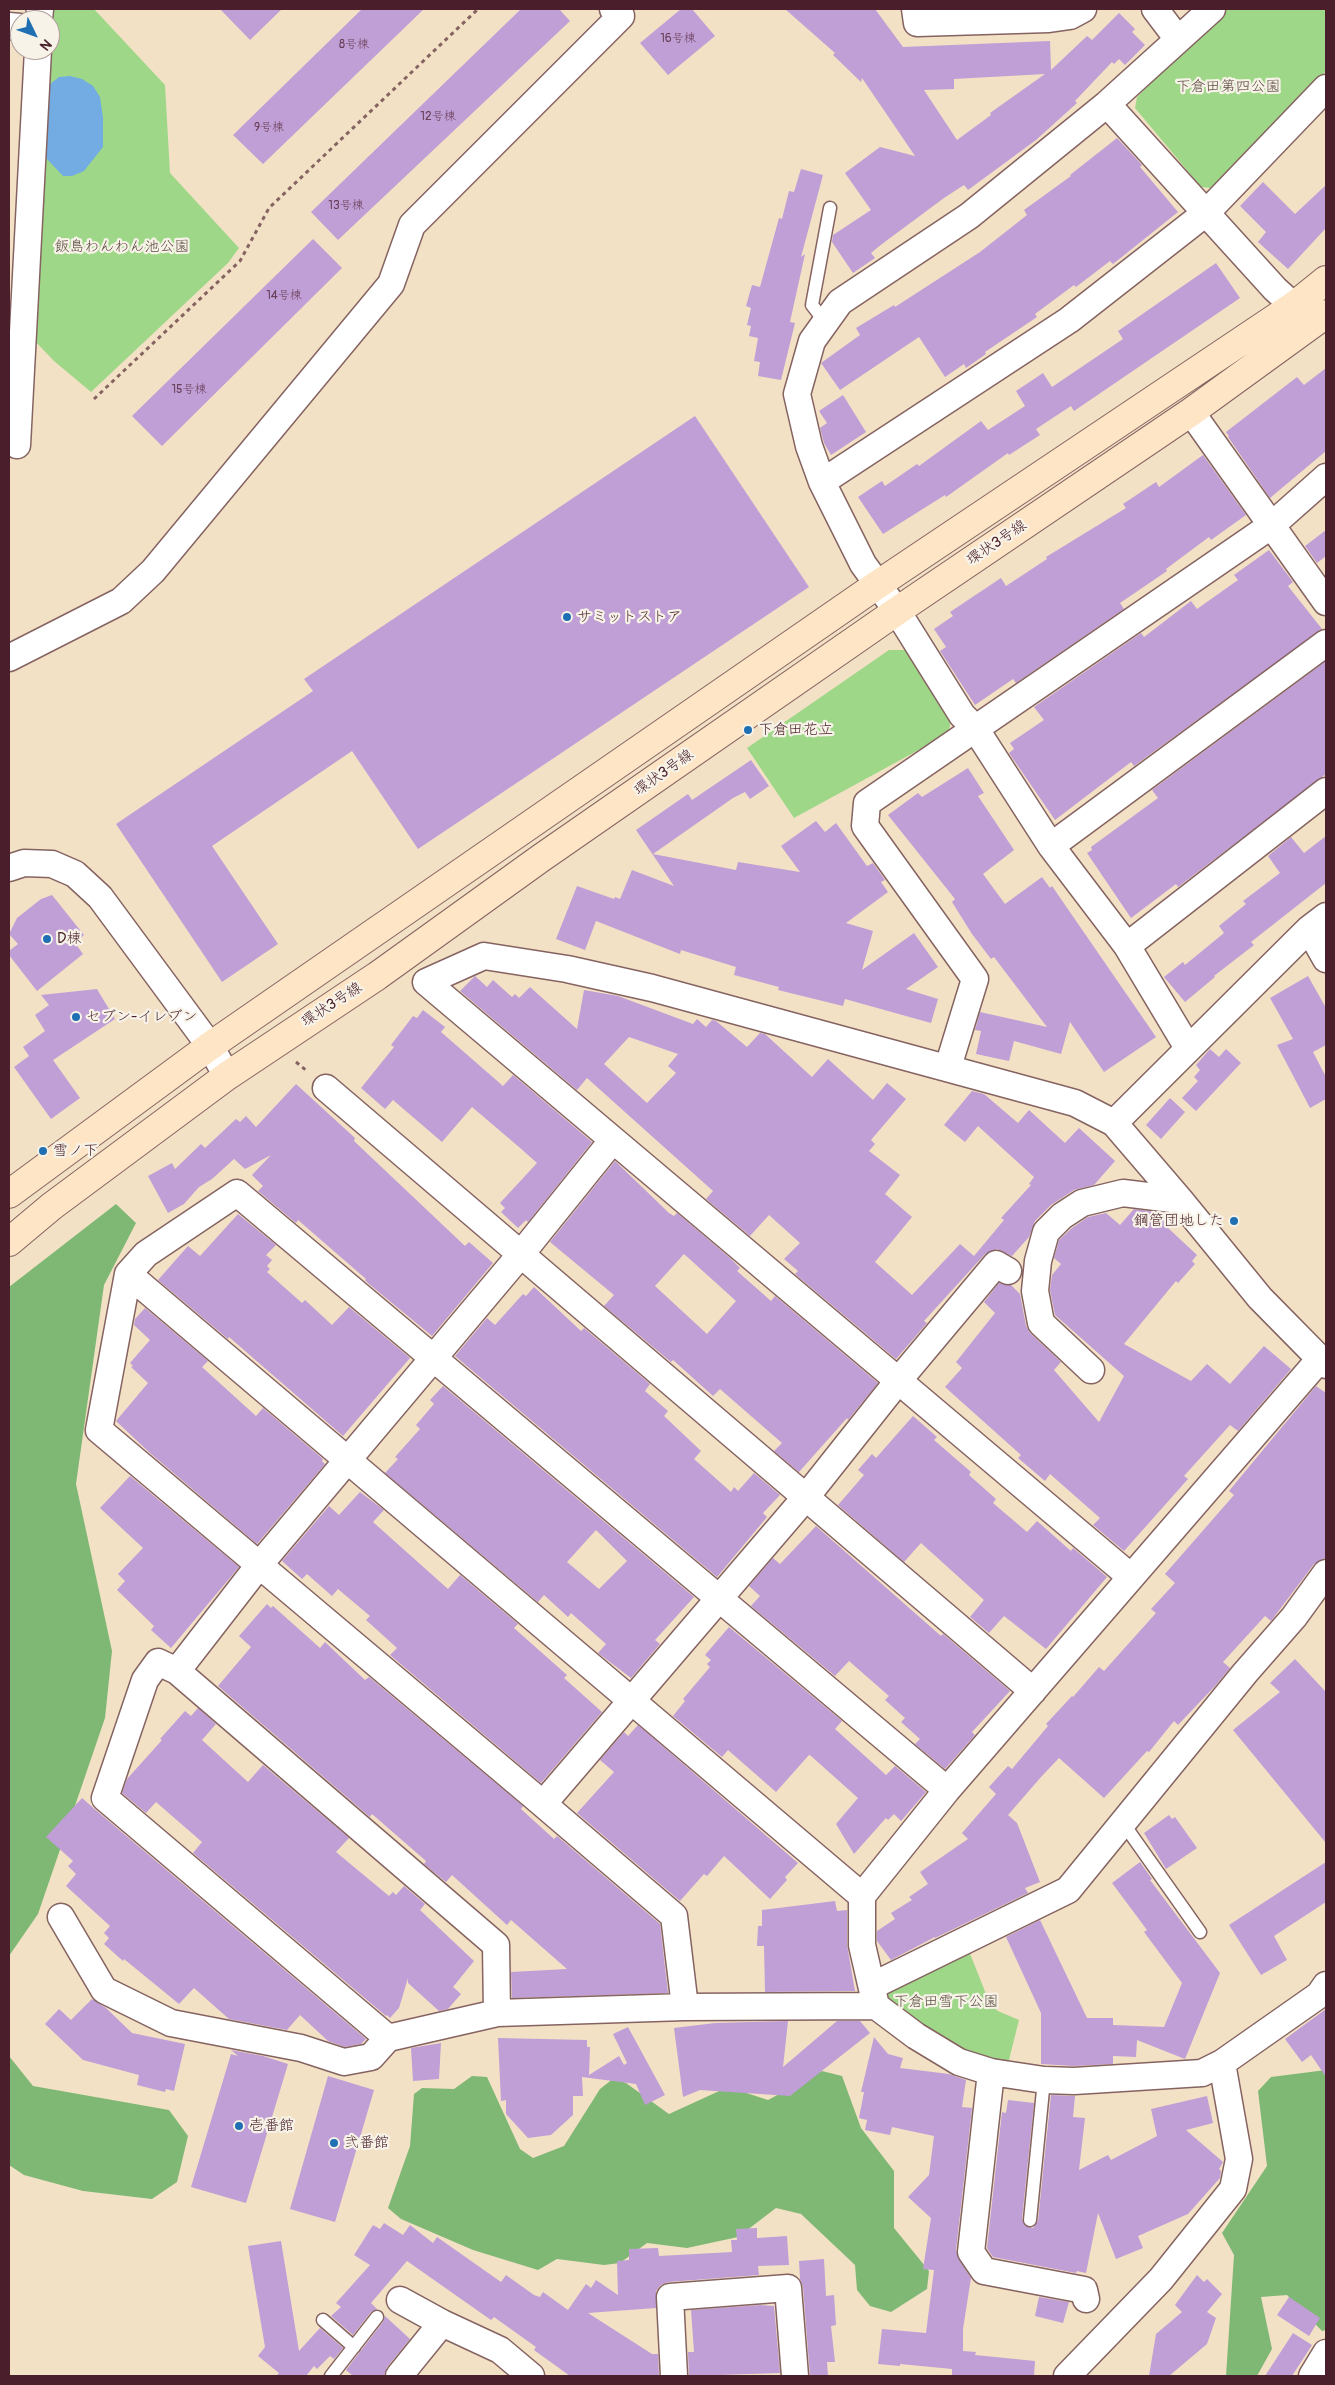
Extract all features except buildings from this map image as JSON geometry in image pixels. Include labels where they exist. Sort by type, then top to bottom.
[{"type":"street","points":[[915,9],[917,23],[1048,20],[1070,16],[1083,9]]},
{"type":"street","points":[[1155,9],[1177,38]]},
{"type":"street","points":[[1188,1048],[1127,946],[1051,846],[975,728],[962,715],[897,611],[856,553],[822,482],[809,446],[797,394],[812,341],[840,302],[969,216],[1107,104],[1177,38],[1212,9]]},
{"type":"street","points":[[9,658],[121,601],[153,571],[391,284],[412,225],[621,11]]},
{"type":"street","points":[[16,445],[37,60]]},
{"type":"street","points":[[822,482],[1069,320],[1207,212],[1326,88]]},
{"type":"street","points":[[1107,104],[1275,289],[1311,314]]},
{"type":"street","name":"環状3号線","points":[[9,1242],[52,1206],[227,1076],[377,976],[541,858],[897,611],[1191,412],[1311,314],[1326,280]]},
{"type":"street","name":"環状3号線","points":[[9,1194],[210,1046],[877,585],[1311,314]]},
{"type":"street","points":[[1191,412],[1326,602]]},
{"type":"street","points":[[948,1067],[975,980],[865,826],[867,803],[1272,525],[1326,477]]},
{"type":"street","points":[[1051,846],[1326,643]]},
{"type":"street","points":[[1127,946],[1326,791]]},
{"type":"street","points":[[9,868],[24,862],[52,864],[75,874],[100,897],[210,1046],[227,1076]]},
{"type":"street","points":[[1114,1122],[1318,922]]},
{"type":"street","points":[[1318,922],[1326,959]]},
{"type":"street","points":[[1131,1577],[612,1141],[426,982],[484,956],[567,969],[652,988],[948,1067],[1075,1103],[1114,1122],[1260,1298],[1323,1362],[1131,1577],[947,1790],[862,1896],[862,1945],[874,1996],[916,2036],[959,2062],[991,2072],[1044,2080],[1074,2081],[1202,2073],[1222,2063],[1319,1995],[1326,1986]]},
{"type":"street","points":[[318,1081],[1034,1691]]},
{"type":"street","points":[[178,1671],[260,1564],[521,1254],[612,1141]]},
{"type":"street","points":[[685,2007],[674,1916],[544,1804],[99,1430],[128,1274],[146,1254],[237,1193],[947,1790]]},
{"type":"street","points":[[1091,1370],[1041,1323],[1035,1291],[1038,1261],[1046,1232],[1062,1216],[1082,1203],[1123,1193],[1180,1200]]},
{"type":"street","points":[[544,1804],[806,1497],[898,1381],[996,1264],[1008,1271]]},
{"type":"street","points":[[128,1274],[862,1896]]},
{"type":"street","points":[[61,1917],[104,1990],[171,2023],[301,2048],[344,2062],[371,2057],[388,2038],[497,2013],[685,2007],[874,1996],[1068,1890],[1245,1673],[1294,1618],[1326,1572]]},
{"type":"street","points":[[388,2038],[105,1798],[145,1680],[158,1662],[178,1671],[496,1945],[497,2013]]},
{"type":"street","points":[[1067,2376],[1161,2279],[1233,2189],[1239,2159],[1222,2063]]},
{"type":"street","points":[[991,2072],[971,2252],[984,2271],[1084,2290],[1086,2299]]},
{"type":"street","points":[[674,2376],[670,2297],[788,2288],[795,2376]]},
{"type":"street","points":[[400,2300],[442,2323],[500,2350],[531,2376]]},
{"type":"street","points":[[399,2376],[442,2323]]},
{"type":"street","points":[[1312,2376],[1326,2353]]},
{"type":"lane","points":[[826,323],[812,305],[830,208]]},
{"type":"lane","points":[[1123,1824],[1200,1932]]},
{"type":"lane","points":[[1030,2220],[1044,2080]]},
{"type":"lane","points":[[331,2376],[377,2317]]},
{"type":"lane","points":[[323,2320],[354,2347]]},
{"type":"path","points":[[94,399],[240,261],[268,208],[478,9]]},
{"type":"path","points":[[291,1058],[318,1081]]},
{"type":"green space","name":"飯島わんわん池公園","points":[[94,9],[165,85],[170,173],[239,248],[228,263],[91,392],[54,361],[31,337],[49,60],[60,60],[60,10],[49,10]]},
{"type":"green space","name":"下倉田第四公園","points":[[1228,9],[1325,9],[1326,71],[1211,188],[1201,187],[1135,108],[1137,97],[1209,24]]},
{"type":"green space","points":[[889,650],[906,650],[951,721],[948,734],[794,818],[747,748]]},
{"type":"green space","points":[[116,1204],[136,1223],[104,1285],[76,1484],[112,1651],[105,1718],[38,1914],[9,1956],[9,1287]]},
{"type":"green space","name":"下倉田雪下公園","points":[[967,1946],[990,2004],[998,2011],[1019,2020],[1007,2068],[974,2060],[892,2011],[884,1990]]},
{"type":"green space","points":[[9,2056],[33,2086],[169,2110],[188,2136],[177,2182],[152,2199],[83,2191],[24,2175],[9,2165]]},
{"type":"green space","points":[[1326,2070],[1326,2330],[1322,2331],[1287,2295],[1261,2297],[1272,2349],[1257,2376],[1226,2376],[1234,2255],[1222,2233],[1267,2166],[1258,2091],[1271,2077]]},
{"type":"green space","points":[[822,2071],[842,2076],[861,2128],[894,2171],[894,2228],[929,2271],[927,2289],[891,2312],[870,2306],[857,2290],[855,2265],[801,2214],[776,2208],[738,2237],[687,2248],[647,2243],[620,2263],[604,2265],[557,2259],[538,2270],[473,2250],[401,2219],[388,2208],[410,2146],[414,2094],[422,2088],[454,2089],[472,2076],[487,2077],[520,2149],[533,2158],[564,2146],[600,2089],[614,2078],[626,2083],[669,2114],[728,2087],[768,2100]]},
{"type":"water","points":[[70,76],[82,79],[93,86],[100,97],[103,118],[103,147],[84,171],[72,176],[63,176],[45,157],[45,93],[49,85],[59,77]]},
{"type":"place","name":"サミットストア","points":[[567,617]]},
{"type":"place","name":"下倉田花立","points":[[748,730]]},
{"type":"place","name":"D棟","points":[[47,939]]},
{"type":"place","name":"セブン-イレブン","points":[[76,1017]]},
{"type":"place","name":"雪ノ下","points":[[43,1151]]},
{"type":"place","name":"鋼管団地した","points":[[1234,1221]]},
{"type":"place","name":"壱番館","points":[[239,2126]]},
{"type":"place","name":"弐番館","points":[[334,2143]]}]
